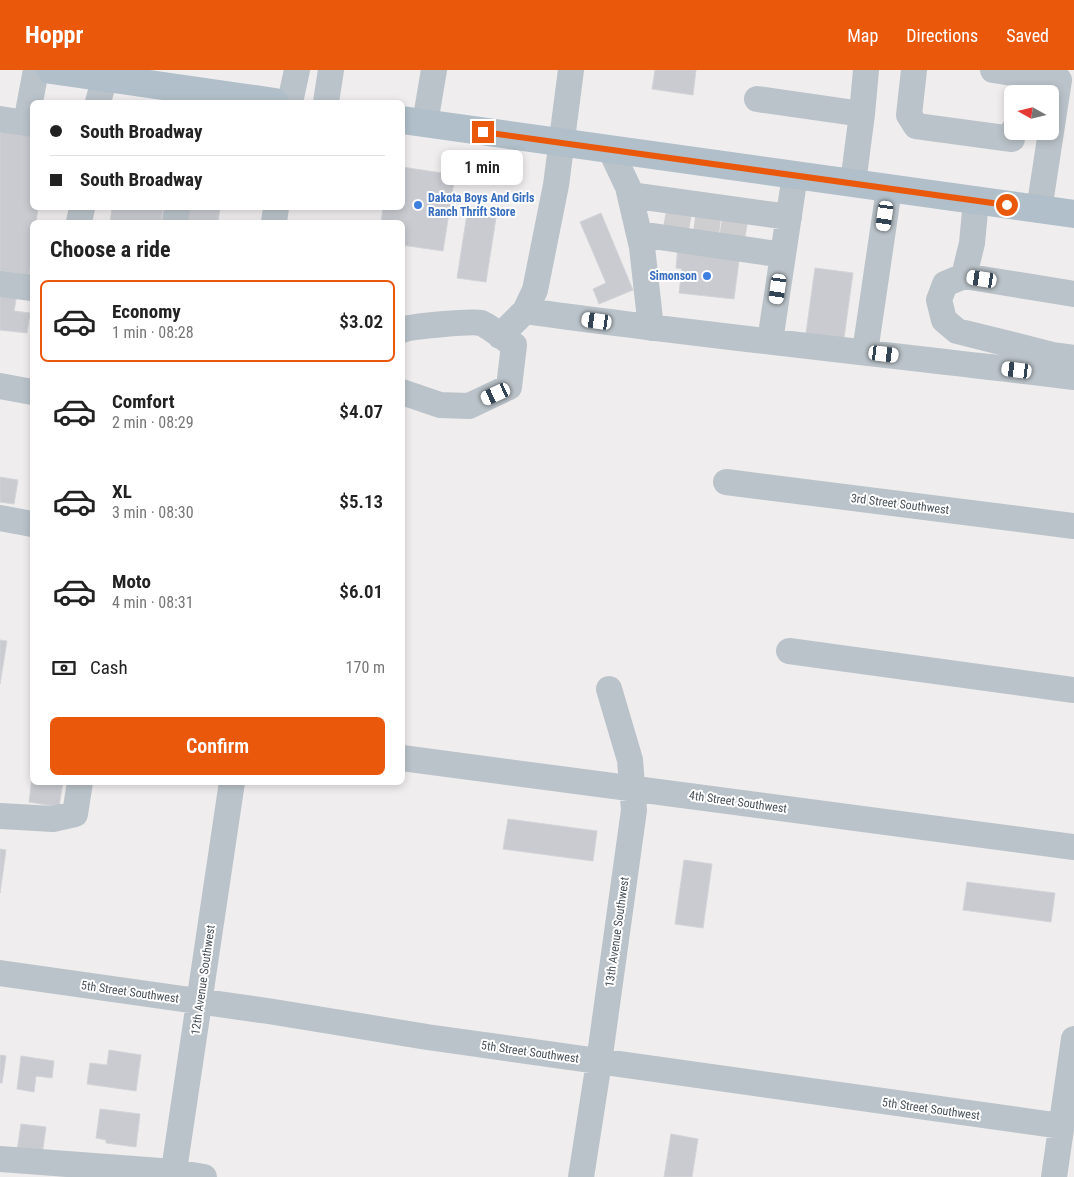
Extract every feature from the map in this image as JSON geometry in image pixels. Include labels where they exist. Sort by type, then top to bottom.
[{"type":"main road","points":[[52,70],[104,84],[156,78],[265,100]]},
{"type":"main road","points":[[414,122],[1074,214]]},
{"type":"street","points":[[32,100],[36,70]]},
{"type":"street","points":[[290,100],[298,70]]},
{"type":"street","points":[[326,100],[331,70]]},
{"type":"street","points":[[414,122],[434,70]]},
{"type":"street","points":[[500,336],[525,311],[535,290],[556,185],[570,70]]},
{"type":"street","points":[[853,184],[866,70]]},
{"type":"street","points":[[914,70],[909,115],[916,126],[1004,139]]},
{"type":"street","points":[[993,70],[1020,84],[1066,81],[1039,210]]},
{"type":"street","points":[[757,100],[862,114]]},
{"type":"street","points":[[0,119],[29,124]]},
{"type":"street","points":[[610,149],[628,187],[639,234],[651,328]]},
{"type":"street","points":[[770,341],[795,175]]},
{"type":"street","points":[[865,352],[889,189]]},
{"type":"street","points":[[630,195],[677,219],[734,227],[789,218]]},
{"type":"street","points":[[964,276],[972,243],[976,201]]},
{"type":"street","points":[[639,234],[677,219],[707,223],[734,227],[783,255]]},
{"type":"street","points":[[1074,294],[964,276],[946,284],[939,300],[944,320],[957,331],[1053,355],[1074,358]]},
{"type":"street","points":[[0,284],[30,288]]},
{"type":"street","points":[[525,311],[651,328],[1074,377]]},
{"type":"street","points":[[405,327],[481,323],[514,346],[509,387],[469,406],[440,405],[405,393]]},
{"type":"street","points":[[0,386],[30,392]]},
{"type":"street","name":"3rd Street Southwest","points":[[726,482],[1074,526]]},
{"type":"street","points":[[0,518],[30,524]]},
{"type":"street","points":[[789,651],[1074,690]]},
{"type":"street","name":"13th Avenue Southwest","points":[[581,1177],[634,810],[630,760],[609,689]]},
{"type":"street","name":"4th Street Southwest","points":[[405,758],[1074,847]]},
{"type":"street","points":[[0,816],[53,819],[75,814],[80,785]]},
{"type":"street","name":"12th Avenue Southwest","points":[[173,1175],[232,785]]},
{"type":"street","name":"5th Street Southwest","points":[[0,973],[427,1038],[1061,1126]]},
{"type":"street","points":[[1054,1177],[1074,1040]]},
{"type":"street","points":[[0,1159],[204,1177]]},
{"type":"building","points":[[655,70],[696,70],[693,95],[652,89]]},
{"type":"building","points":[[0,131],[30,135],[30,210],[38,210],[36,220],[30,220],[29,275],[0,271]]},
{"type":"building","points":[[405,167],[455,175],[443,251],[405,245],[405,220],[381,220],[383,210],[405,210]]},
{"type":"building","points":[[112,210],[163,210],[161,220],[110,220]]},
{"type":"building","points":[[185,210],[220,210],[218,220],[183,220]]},
{"type":"building","points":[[601,213],[633,290],[599,304],[593,289],[606,283],[580,222]]},
{"type":"building","points":[[467,214],[496,218],[486,282],[457,278]]},
{"type":"building","points":[[678,245],[740,253],[734,299],[679,293],[682,269],[676,268]]},
{"type":"building","points":[[815,268],[853,273],[843,345],[805,340]]},
{"type":"building","points":[[0,286],[18,288],[14,311],[30,313],[27,333],[0,330]]},
{"type":"building","points":[[0,477],[18,480],[14,504],[0,502]]},
{"type":"building","points":[[0,640],[7,641],[0,684]]},
{"type":"building","points":[[31,785],[63,785],[59,807],[29,802]]},
{"type":"building","points":[[508,819],[597,831],[593,861],[503,849]]},
{"type":"building","points":[[0,849],[6,850],[0,893]]},
{"type":"building","points":[[684,860],[712,864],[703,928],[675,924]]},
{"type":"building","points":[[967,882],[1055,893],[1051,922],[963,910]]},
{"type":"building","points":[[109,1050],[141,1055],[136,1091],[87,1084],[90,1063],[107,1065]]},
{"type":"building","points":[[0,1055],[6,1056],[2,1083],[0,1083]]},
{"type":"building","points":[[21,1056],[54,1061],[52,1078],[36,1076],[34,1092],[17,1089]]},
{"type":"building","points":[[100,1109],[140,1114],[136,1147],[106,1143],[106,1140],[96,1138]]},
{"type":"building","points":[[21,1124],[46,1127],[42,1155],[17,1151]]},
{"type":"building","points":[[671,1134],[698,1139],[692,1177],[664,1177]]},
{"type":"tunnel","points":[[676,229],[680,206]]},
{"type":"tunnel","points":[[706,234],[709,210]]},
{"type":"tunnel","points":[[732,238],[736,214]]},
{"type":"place","name":"Dakota Boys And Girls Ranch Thrift Store","points":[[418,205]]},
{"type":"place","name":"Simonson","points":[[707,276]]},
{"type":"route","points":[[483,132],[1007,205]]}]
